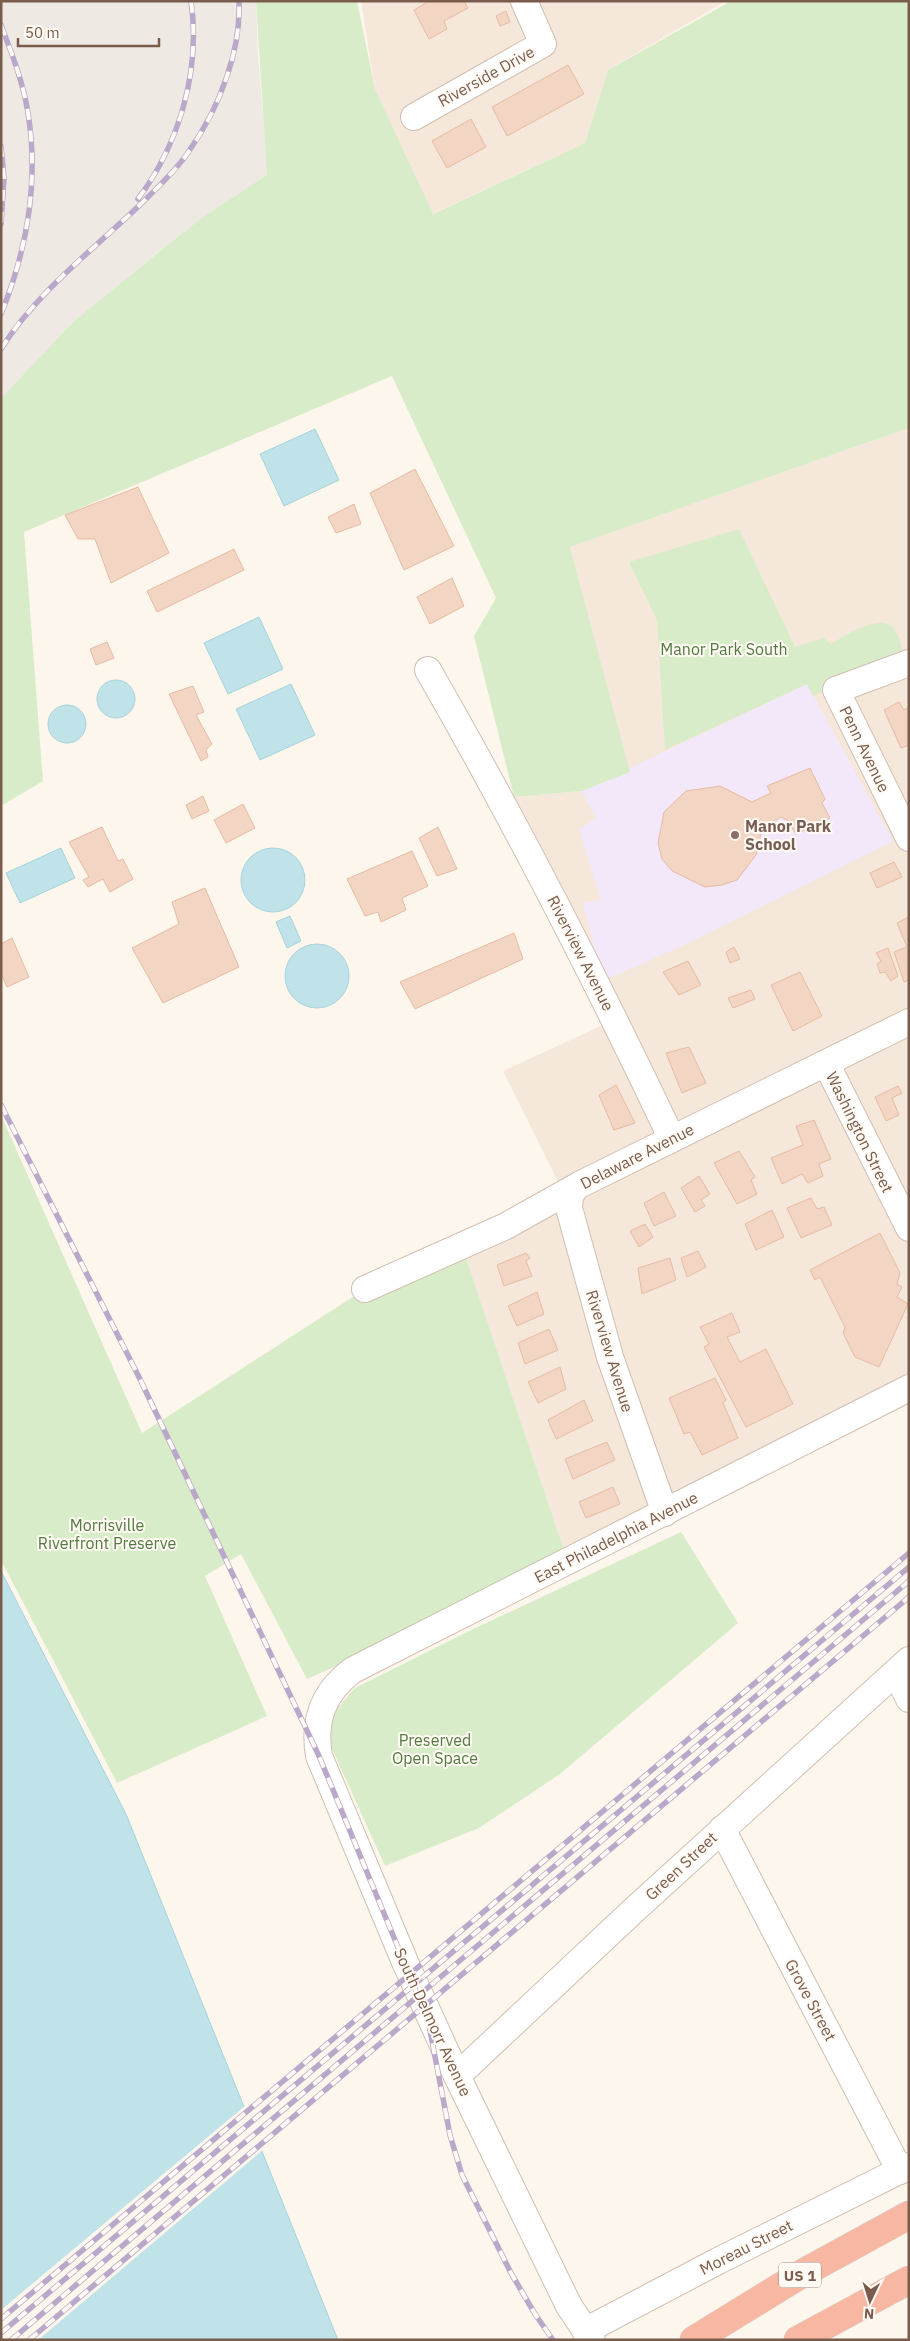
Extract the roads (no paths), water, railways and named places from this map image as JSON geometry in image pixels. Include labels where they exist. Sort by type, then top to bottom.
[{"type":"highway","name":"US 1","points":[[694,2340],[803,2273],[909,2215]]},
{"type":"highway","points":[[798,2340],[909,2280]]},
{"type":"street","name":"Riverside Drive","points":[[414,117],[543,44],[524,1]]},
{"type":"street","name":"Penn Avenue","points":[[909,663],[836,690],[909,838]]},
{"type":"street","name":"Riverview Avenue","points":[[428,670],[485,769],[565,918],[672,1139]]},
{"type":"street","name":"Delaware Avenue","points":[[365,1289],[506,1226],[575,1188],[909,1022]]},
{"type":"street","name":"Washington Street","points":[[826,1063],[909,1228]]},
{"type":"street","name":"Riverview Avenue","points":[[575,1188],[570,1196],[569,1208],[589,1285],[610,1357],[665,1513]]},
{"type":"street","name":"East Philadelphia Avenue","points":[[329,1693],[340,1680],[353,1670],[909,1388]]},
{"type":"street","points":[[902,1666],[909,1699]]},
{"type":"street","name":"Green Street","points":[[457,2076],[722,1829],[902,1666]]},
{"type":"street","name":"South Delmorr Avenue","points":[[329,1693],[317,1723],[319,1756],[384,1914],[457,2076],[569,2306],[589,2335]]},
{"type":"street","name":"Grove Street","points":[[722,1829],[904,2169]]},
{"type":"street","name":"Moreau Street","points":[[589,2335],[718,2261],[904,2169]]},
{"type":"water","points":[[315,429],[339,480],[284,506],[260,454]]},
{"type":"water","points":[[259,617],[283,669],[228,694],[204,643]]},
{"type":"water","points":[[116,680],[129,686],[135,699],[129,712],[116,718],[103,712],[97,699],[103,686]]},
{"type":"water","points":[[291,684],[315,735],[260,760],[236,709]]},
{"type":"water","points":[[67,705],[80,711],[86,724],[80,737],[67,743],[54,737],[48,724],[54,711]]},
{"type":"water","points":[[61,848],[75,878],[20,903],[6,873]]},
{"type":"water","points":[[273,848],[291,854],[299,862],[305,880],[299,898],[291,906],[273,912],[255,906],[247,898],[241,880],[247,862],[255,854]]},
{"type":"water","points":[[290,916],[301,941],[287,948],[276,922]]},
{"type":"water","points":[[317,944],[335,950],[343,958],[349,976],[343,994],[335,1002],[317,1008],[299,1002],[291,994],[285,976],[291,958],[299,950]]},
{"type":"water","points":[[1,1571],[126,1814],[338,2340],[1,2340]]},
{"type":"railway","points":[[138,199],[165,155],[184,106],[193,54],[191,1]]},
{"type":"railway","points":[[1,349],[16,327],[50,288],[157,188],[178,166],[193,145],[215,107],[230,67],[238,30],[239,1]]},
{"type":"railway","points":[[1,25],[17,68],[26,102],[32,164],[31,190],[24,240],[18,265],[1,314]]},
{"type":"railway","points":[[1,146],[4,178],[1,224]]},
{"type":"railway","points":[[1,1105],[138,1375],[319,1756],[428,2020],[450,2135],[462,2175],[511,2273],[553,2340]]},
{"type":"railway","points":[[1,2319],[909,1553]]},
{"type":"railway","points":[[1,2333],[909,1567]]},
{"type":"railway","points":[[11,2340],[909,1581]]},
{"type":"railway","points":[[29,2340],[909,1597]]},
{"type":"place","name":"Manor Park School","points":[[735,835]]},
{"type":"park label","name":"Manor Park South","points":[[724,649]]},
{"type":"park label","name":"Morrisville Riverfront Preserve","points":[[107,1534]]},
{"type":"park label","name":"Preserved Open Space","points":[[435,1749]]}]
